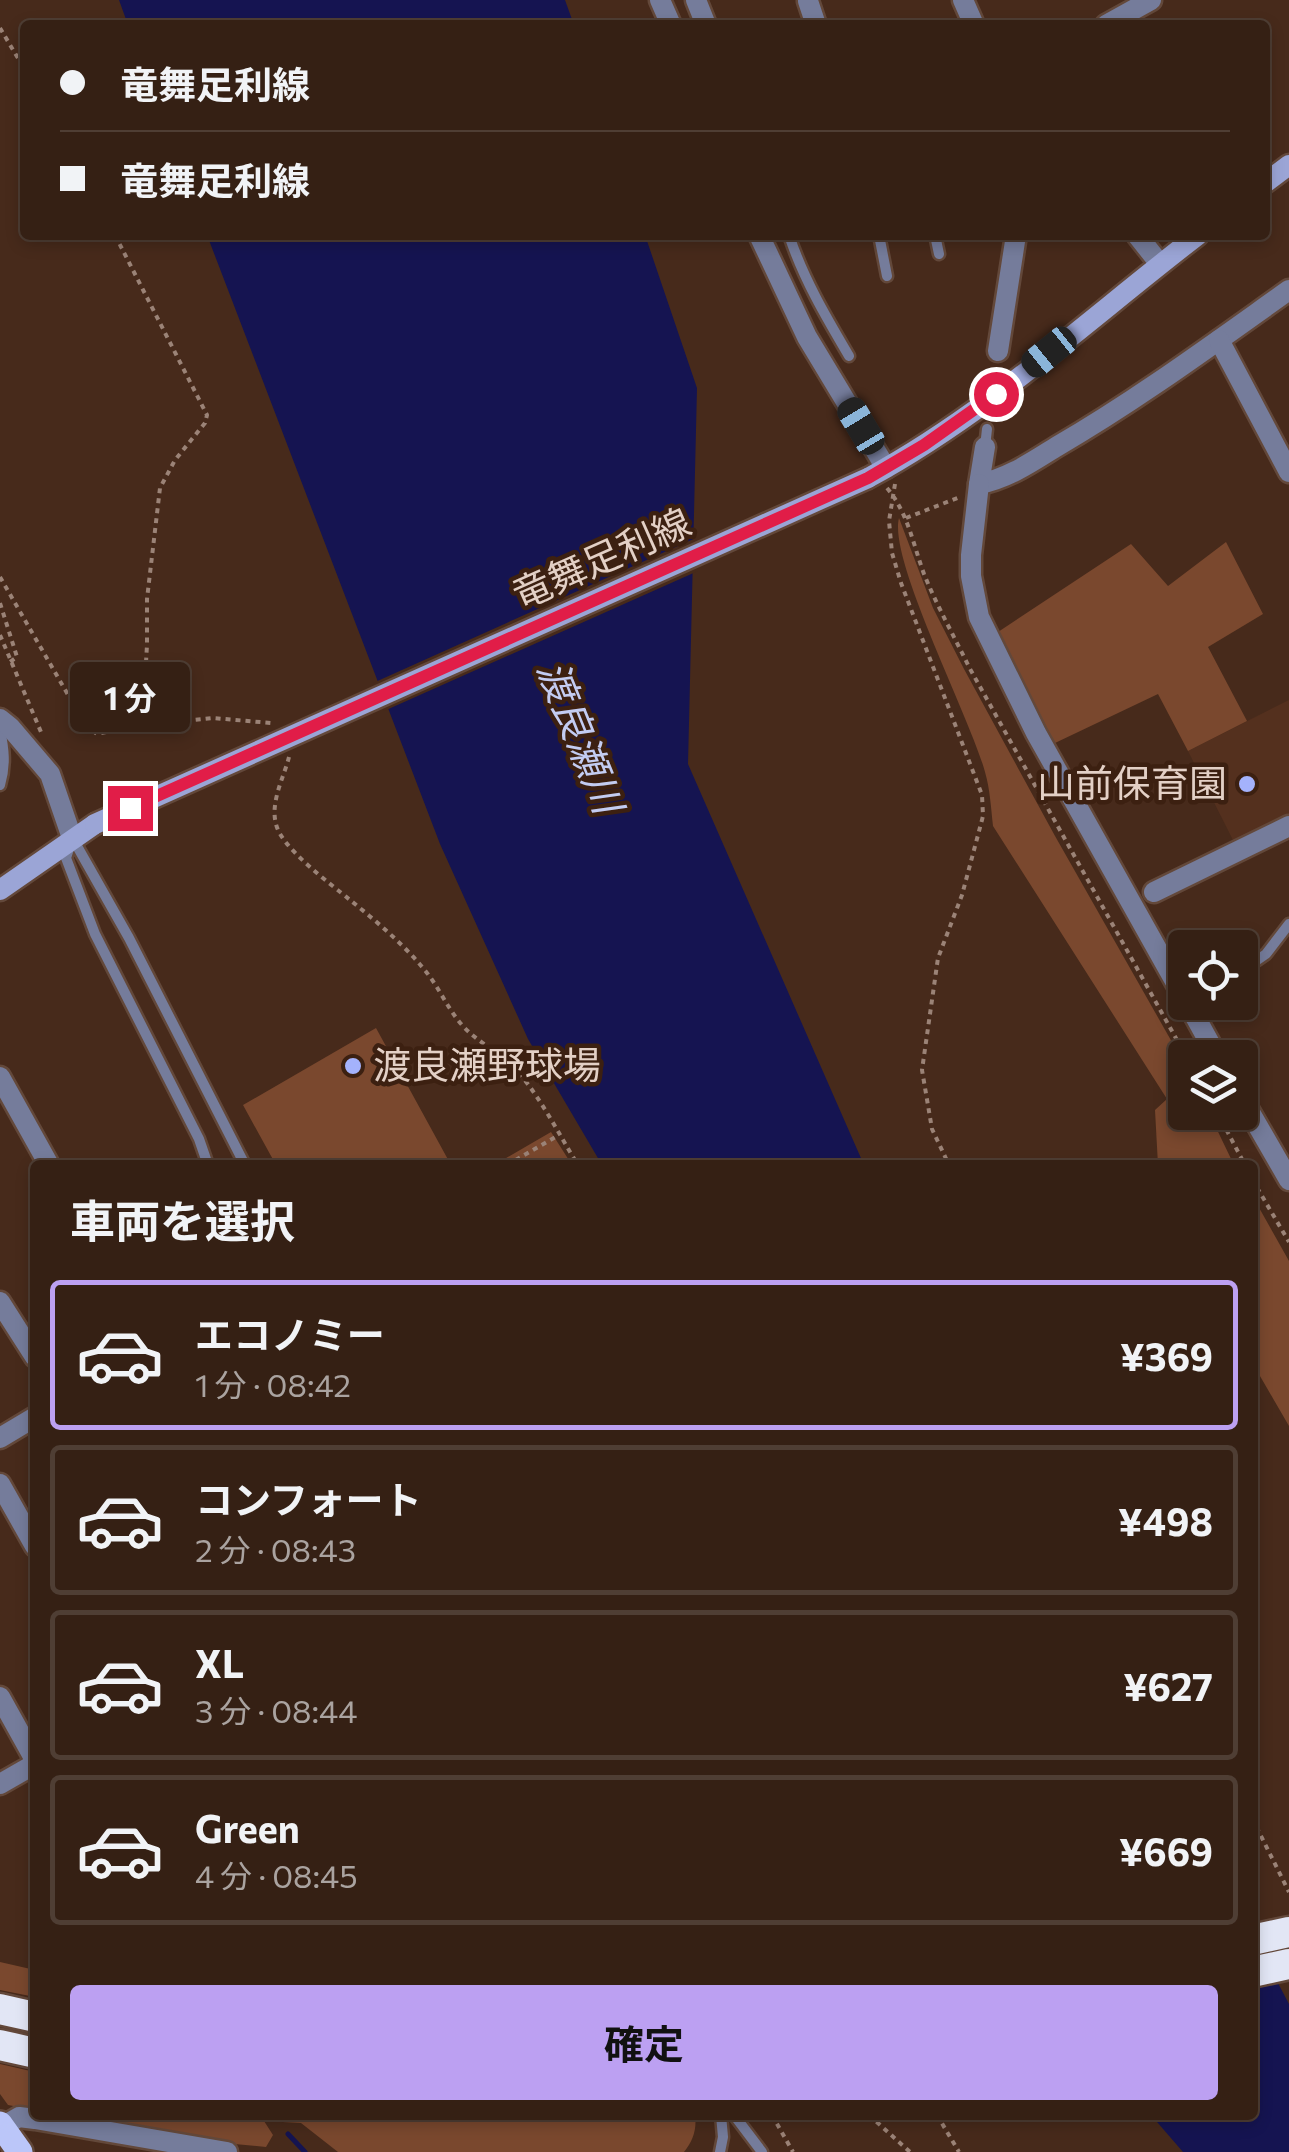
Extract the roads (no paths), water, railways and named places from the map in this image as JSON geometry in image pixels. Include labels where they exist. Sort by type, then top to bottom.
[{"type":"highway","points":[[1258,1939],[1289,1932]]},
{"type":"highway","points":[[1258,1971],[1289,1964]]},
{"type":"highway","points":[[0,2009],[30,2016]]},
{"type":"highway","points":[[0,2045],[30,2052]]},
{"type":"main road","name":"竜舞足利線","points":[[0,890],[95,824],[878,473],[972,412],[1191,240]]},
{"type":"main road","points":[[1,2126],[20,2152]]},
{"type":"street","points":[[1115,20],[1151,0]]},
{"type":"street","points":[[761,240],[878,473]]},
{"type":"street","points":[[997,358],[1015,240]]},
{"type":"street","points":[[1141,240],[1160,264]]},
{"type":"street","points":[[972,490],[1013,473],[1082,432],[1289,290]]},
{"type":"street","points":[[1219,340],[1289,472]]},
{"type":"street","points":[[986,438],[972,490],[970,565],[979,617],[1036,733],[1168,969]]},
{"type":"street","points":[[0,719],[50,774],[72,838]]},
{"type":"street","points":[[1154,892],[1289,826]]},
{"type":"street","points":[[0,1077],[46,1160]]},
{"type":"street","points":[[1258,1126],[1289,1180]]},
{"type":"street","points":[[1,1308],[30,1350]]},
{"type":"street","points":[[0,1438],[30,1420]]},
{"type":"street","points":[[0,1484],[30,1537]]},
{"type":"street","points":[[0,1697],[30,1753]]},
{"type":"street","points":[[0,1784],[30,1765]]},
{"type":"street","points":[[1,2126],[19,2117],[30,2118]]},
{"type":"street","points":[[41,2120],[227,2152]]},
{"type":"lane","points":[[791,240],[849,356]]},
{"type":"lane","points":[[881,240],[887,276]]},
{"type":"lane","points":[[937,240],[939,254]]},
{"type":"lane","points":[[0,729],[4,756],[0,784]]},
{"type":"lane","points":[[72,838],[66,858],[83,906],[206,1160]]},
{"type":"lane","points":[[72,838],[130,938],[242,1160]]},
{"type":"lane","points":[[1258,960],[1289,924]]},
{"type":"lane","points":[[720,2152],[721,2120]]},
{"type":"lane","points":[[738,2120],[762,2152]]},
{"type":"water","points":[[119,0],[565,0],[572,20],[126,20]]},
{"type":"water","name":"渡良瀬川","points":[[209,240],[647,240],[697,388],[688,764],[862,1160],[599,1160],[528,1039],[440,844]]},
{"type":"water","points":[[1258,1945],[1289,2004],[1289,2152],[1183,2152],[1155,2120],[1258,2120]]},
{"type":"waterway","points":[[288,2134],[305,2152]]},
{"type":"place","name":"山前保育園","points":[[1247,784]]},
{"type":"place","name":"渡良瀬野球場","points":[[353,1066]]}]
